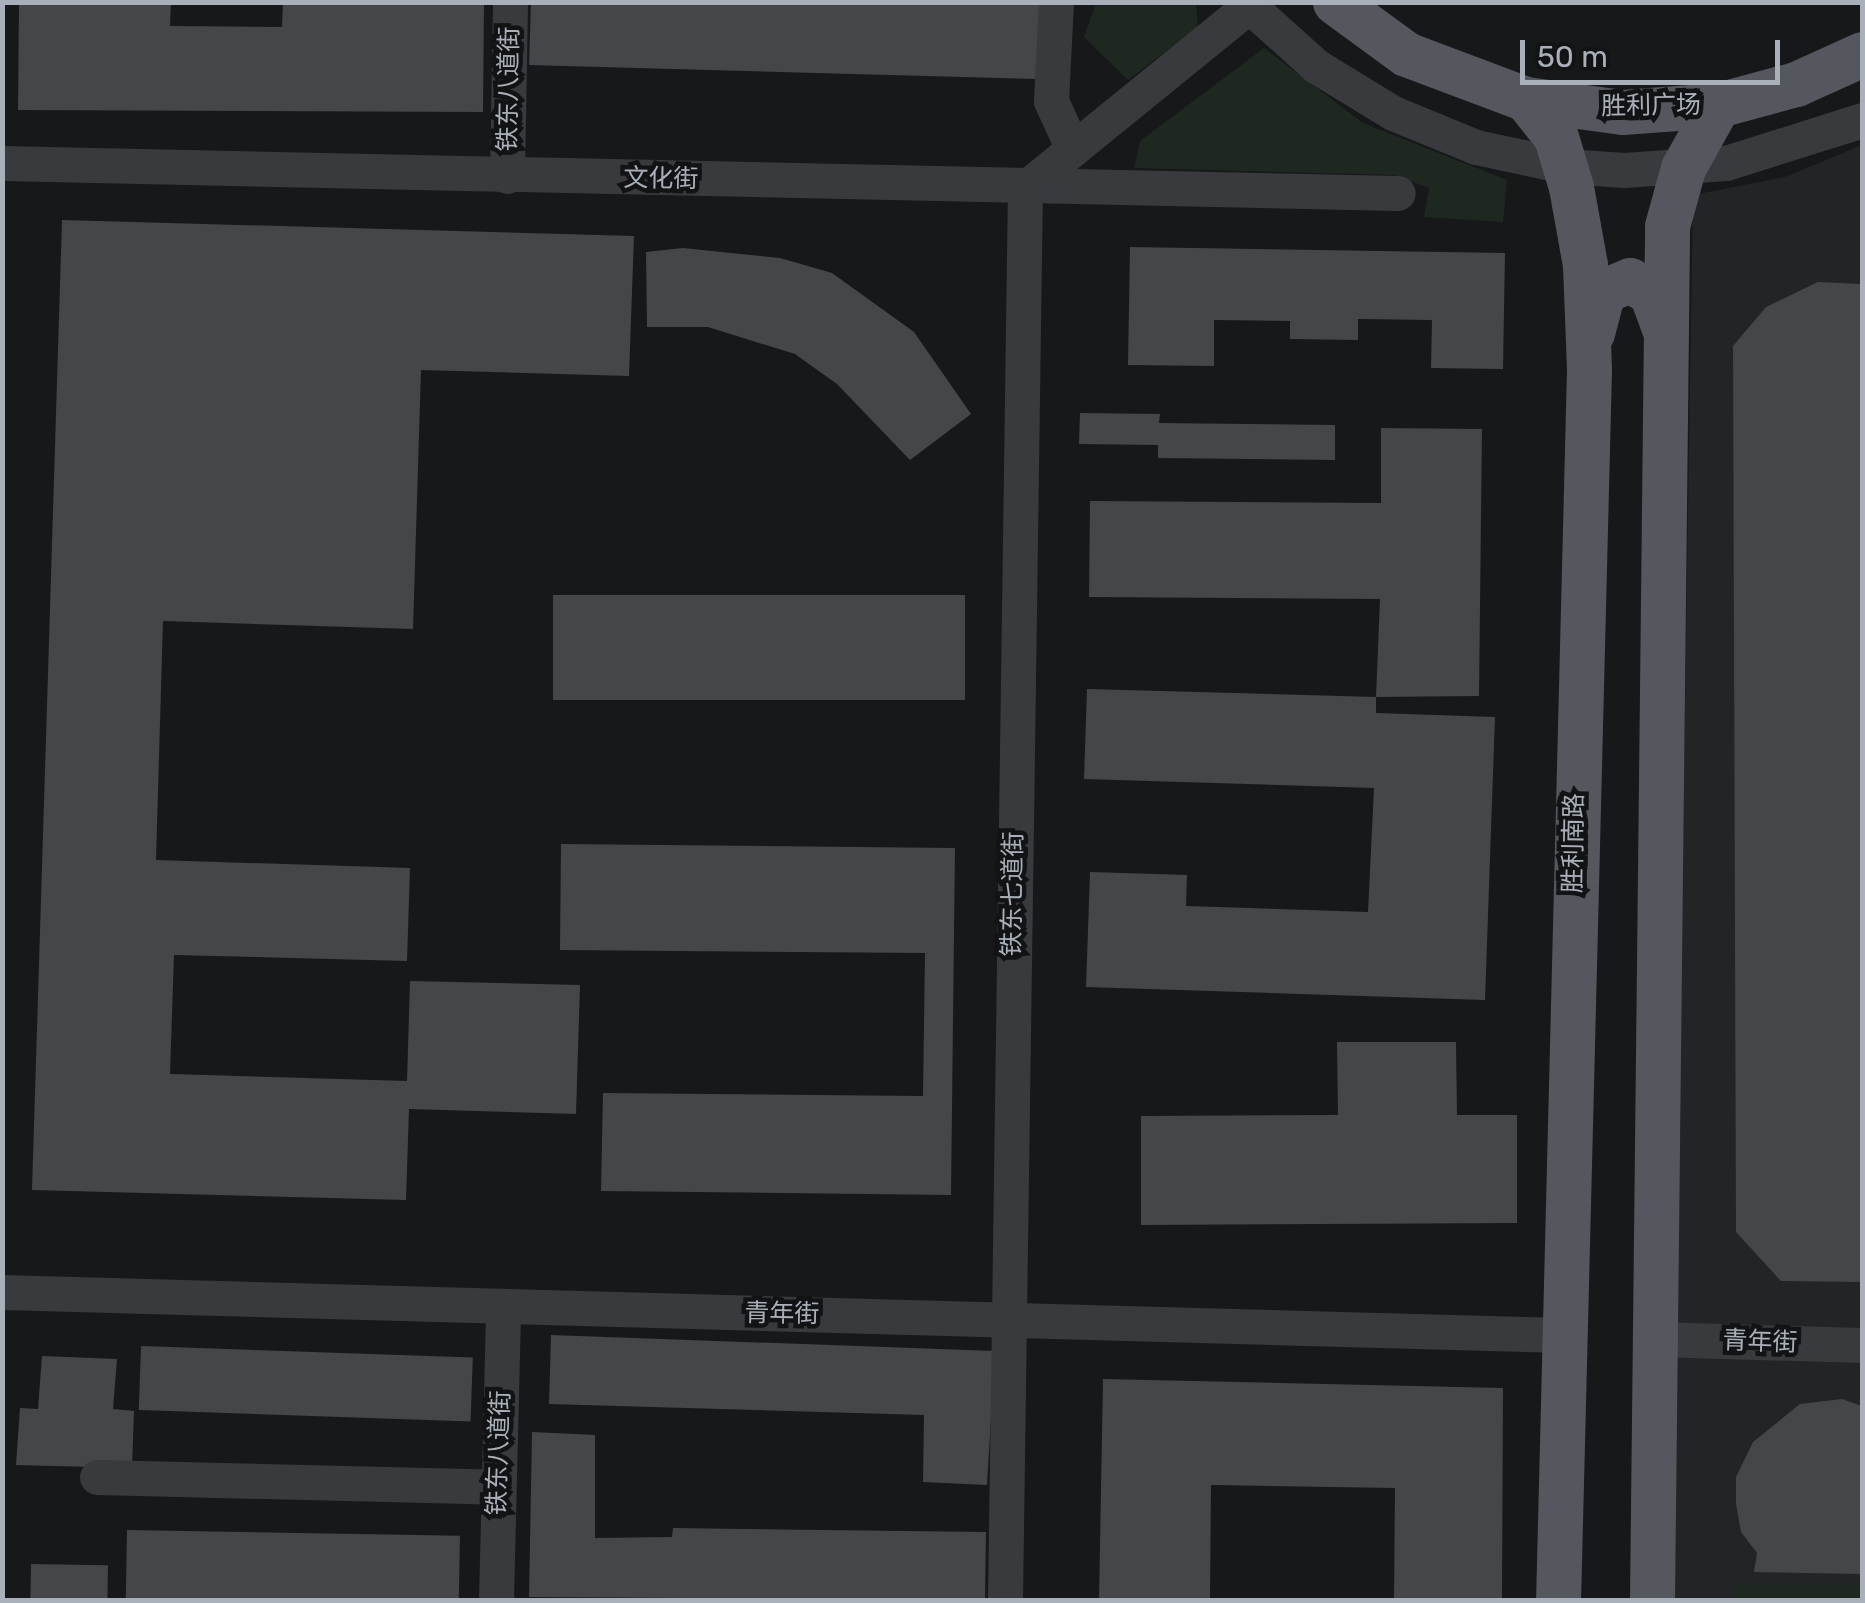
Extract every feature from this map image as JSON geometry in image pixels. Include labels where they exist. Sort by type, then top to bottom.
[{"type":"main road","name":"胜利广场","points":[[1335,2],[1406,54],[1526,99],[1622,112],[1718,104],[1796,84],[1862,54]]},
{"type":"main road","name":"胜利南路","points":[[1526,99],[1556,136],[1565,166],[1585,266],[1589,369],[1558,1600]]},
{"type":"main road","points":[[1652,1600],[1667,226],[1683,168],[1718,104]]},
{"type":"main road","points":[[1589,369],[1595,308],[1618,280],[1640,283],[1651,293],[1666,338]]},
{"type":"street","name":"铁东八道街","points":[[508,176],[510,2]]},
{"type":"street","points":[[1056,2],[1051,101],[1073,149]]},
{"type":"street","points":[[1024,188],[1249,4],[1316,66],[1392,113],[1476,147],[1565,166],[1683,168],[1794,146],[1862,120]]},
{"type":"street","name":"文化街","points":[[2,163],[1024,188],[1398,193]]},
{"type":"street","name":"铁东七道街","points":[[1006,1600],[1024,188]]},
{"type":"street","name":"青年街","points":[[2,1292],[1562,1336]]},
{"type":"street","name":"铁东八道街","points":[[496,1600],[504,1306]]},
{"type":"street","name":"青年街","points":[[1657,1338],[1862,1346]]},
{"type":"street","points":[[96,1477],[498,1487]]},
{"type":"shaded area","points":[[1096,3],[1196,3],[1198,27],[1128,80],[1084,37]]},
{"type":"shaded area","points":[[1264,48],[1363,123],[1507,180],[1503,222],[1424,217],[1429,188],[1395,175],[1134,168],[1140,141]]},
{"type":"shaded area","points":[[1862,145],[1862,1600],[1671,1600],[1693,195],[1785,177]]},
{"type":"shaded area","points":[[1735,1584],[1862,1584],[1862,1600],[1735,1600]]},
{"type":"building","points":[[19,2],[171,2],[170,26],[282,27],[283,2],[484,2],[483,112],[18,110]]},
{"type":"building","points":[[531,2],[1040,2],[1038,79],[529,65]]},
{"type":"building","points":[[62,220],[634,236],[629,376],[421,370],[413,629],[163,621],[156,860],[410,868],[407,961],[174,955],[170,1074],[407,1081],[410,981],[580,985],[576,1114],[409,1109],[406,1200],[32,1190]]},
{"type":"building","points":[[1130,247],[1505,253],[1503,369],[1431,368],[1432,320],[1358,319],[1358,340],[1290,339],[1290,321],[1214,320],[1214,366],[1128,365]]},
{"type":"building","points":[[683,248],[780,258],[832,273],[914,332],[971,414],[910,460],[837,384],[795,354],[708,327],[647,327],[646,252]]},
{"type":"building","points":[[1818,282],[1862,284],[1862,1282],[1781,1281],[1736,1232],[1733,346],[1766,307]]},
{"type":"building","points":[[1080,413],[1160,414],[1159,423],[1335,425],[1335,460],[1158,458],[1158,445],[1079,444]]},
{"type":"building","points":[[1381,428],[1482,429],[1479,696],[1376,697],[1380,599],[1089,597],[1090,501],[1381,503]]},
{"type":"building","points":[[553,595],[965,595],[965,700],[553,700]]},
{"type":"building","points":[[1087,689],[1376,697],[1376,713],[1495,717],[1485,1000],[1086,987],[1090,872],[1187,875],[1186,906],[1368,912],[1374,788],[1084,779]]},
{"type":"building","points":[[561,844],[955,848],[951,1195],[601,1191],[603,1093],[923,1096],[925,953],[560,950]]},
{"type":"building","points":[[1337,1042],[1456,1042],[1457,1115],[1517,1115],[1517,1223],[1141,1225],[1141,1116],[1338,1115]]},
{"type":"building","points":[[551,1335],[995,1351],[987,1485],[923,1482],[924,1415],[549,1404]]},
{"type":"building","points":[[141,1346],[473,1358],[471,1422],[139,1410]]},
{"type":"building","points":[[42,1356],[117,1359],[113,1409],[134,1411],[132,1468],[16,1465],[20,1408],[38,1409]]},
{"type":"building","points":[[1103,1379],[1503,1388],[1502,1600],[1394,1600],[1395,1488],[1211,1485],[1210,1600],[1099,1600]]},
{"type":"building","points":[[1842,1399],[1862,1406],[1862,1574],[1754,1572],[1757,1553],[1741,1532],[1736,1504],[1736,1477],[1753,1442],[1800,1404]]},
{"type":"building","points":[[532,1432],[595,1435],[595,1538],[672,1537],[673,1528],[986,1532],[985,1600],[529,1597]]},
{"type":"building","points":[[127,1530],[460,1536],[459,1600],[126,1600]]},
{"type":"building","points":[[31,1564],[108,1565],[107,1600],[30,1600]]}]
